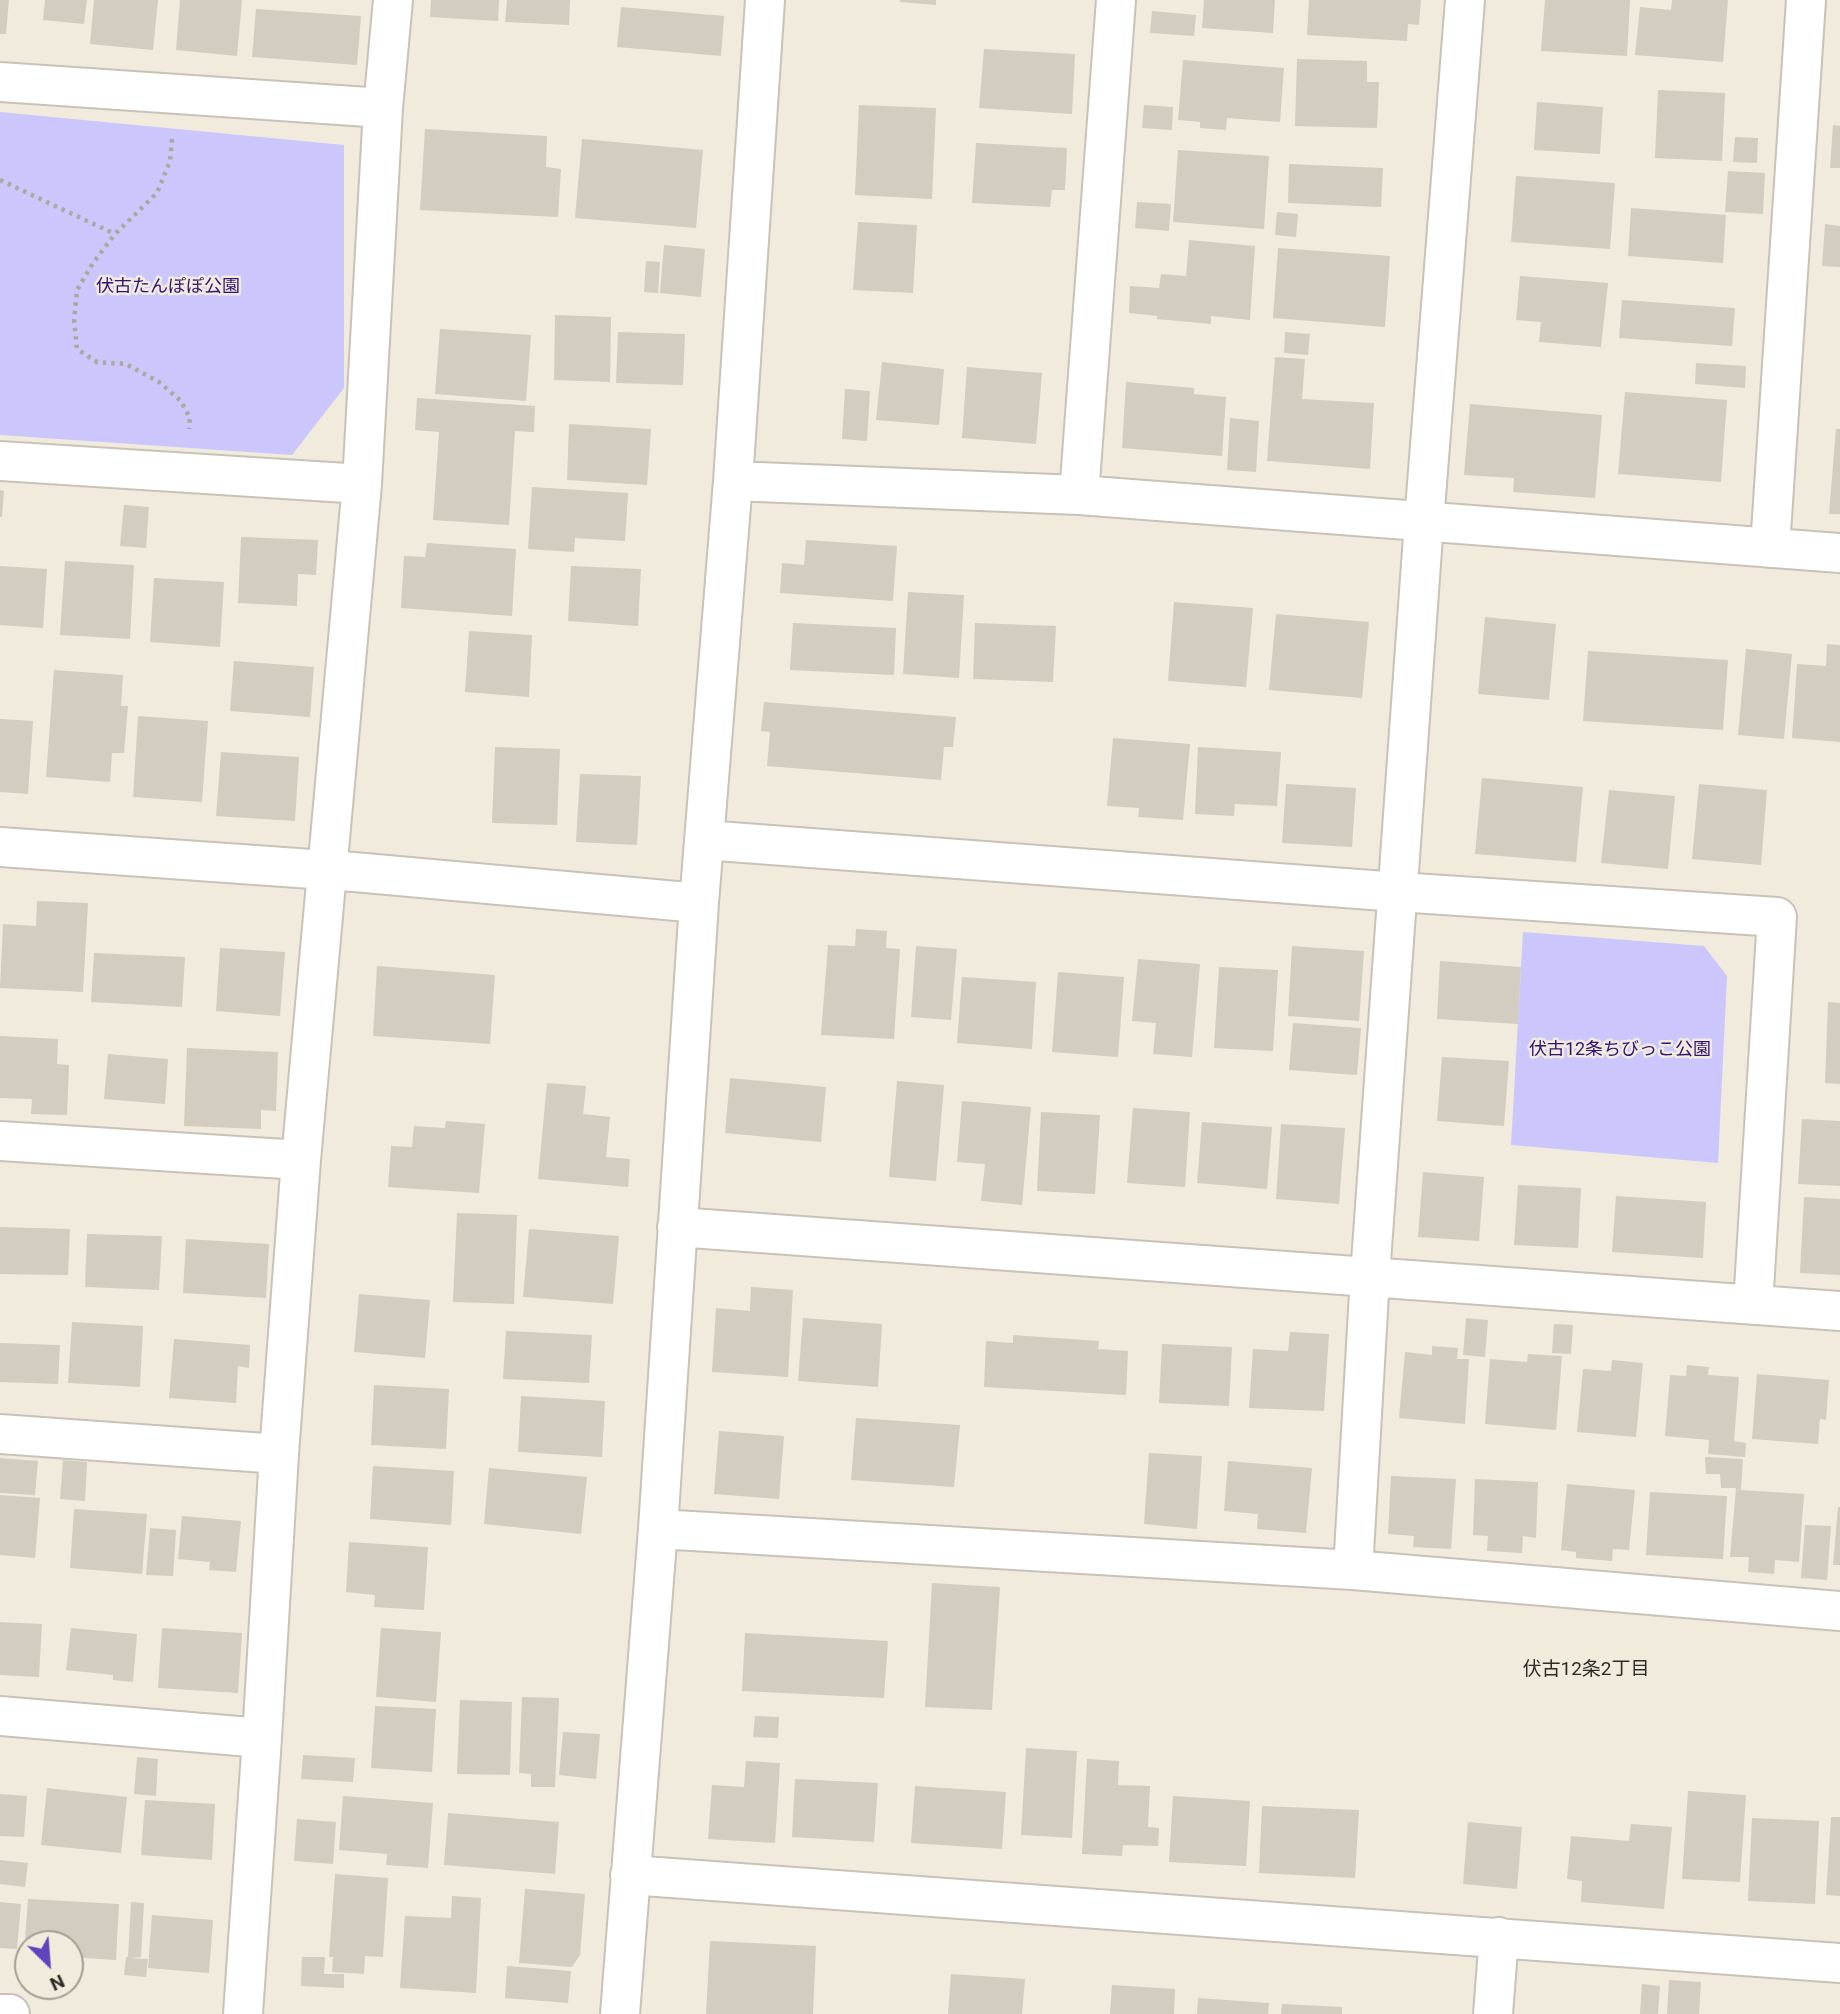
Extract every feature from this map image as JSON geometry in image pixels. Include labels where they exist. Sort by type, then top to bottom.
[{"type":"street","points":[[243,2014],[279,1454],[301,1160],[362,485],[383,108],[393,0]]},
{"type":"street","points":[[620,2014],[658,1529],[699,903],[733,481],[765,0]]},
{"type":"street","points":[[1079,495],[1116,0]]},
{"type":"street","points":[[1353,1570],[1370,1276],[1424,522],[1465,0]]},
{"type":"street","points":[[1770,548],[1806,0]]},
{"type":"street","points":[[0,82],[383,108]]},
{"type":"street","points":[[0,461],[362,485]]},
{"type":"street","points":[[733,481],[1079,495],[1840,554]]},
{"type":"street","points":[[704,840],[1398,892],[1777,917],[1754,1305]]},
{"type":"street","points":[[0,848],[326,869],[699,903]]},
{"type":"street","points":[[0,1141],[301,1160]]},
{"type":"street","points":[[677,1227],[1840,1311]]},
{"type":"street","points":[[0,1434],[279,1454]]},
{"type":"street","points":[[658,1529],[1353,1570],[1840,1611]]},
{"type":"street","points":[[0,1716],[262,1738]]},
{"type":"street","points":[[630,1874],[1840,1963]]},
{"type":"street","points":[[1493,2014],[1499,1937]]},
{"type":"street","points":[[0,2014],[10,2014]]},
{"type":"path","points":[[172,134],[170,161],[157,192],[115,234],[93,263],[77,290],[74,320],[77,349],[97,362],[125,364],[159,382],[181,401],[190,418],[189,438]]},
{"type":"path","points":[[0,180],[115,234]]},
{"type":"green space","name":"伏古たんぽぽ公園","points":[[0,112],[344,145],[344,388],[292,455],[0,435]]},
{"type":"green space","name":"伏古12条ちびっこ公園","points":[[1523,932],[1704,946],[1727,976],[1718,1163],[1511,1145]]},
{"type":"building","points":[[0,0],[9,0],[6,34],[0,34]]},
{"type":"building","points":[[45,0],[87,0],[84,24],[43,20]]},
{"type":"building","points":[[94,0],[158,0],[153,50],[90,44]]},
{"type":"building","points":[[180,0],[242,0],[237,56],[176,50]]},
{"type":"building","points":[[431,0],[499,0],[498,21],[430,17]]},
{"type":"building","points":[[507,0],[570,0],[569,25],[505,22]]},
{"type":"building","points":[[936,0],[936,5],[900,2]]},
{"type":"building","points":[[1204,0],[1275,0],[1273,33],[1202,28]]},
{"type":"building","points":[[1309,0],[1421,0],[1419,25],[1408,24],[1407,41],[1307,35]]},
{"type":"building","points":[[1545,0],[1630,0],[1627,56],[1541,51]]},
{"type":"building","points":[[1672,0],[1728,0],[1723,62],[1635,55],[1640,7],[1671,10]]},
{"type":"building","points":[[621,7],[724,16],[721,56],[617,47]]},
{"type":"building","points":[[256,9],[361,16],[357,65],[252,57]]},
{"type":"building","points":[[1152,11],[1196,15],[1194,36],[1150,33]]},
{"type":"building","points":[[984,49],[1075,54],[1072,114],[979,108]]},
{"type":"building","points":[[1297,59],[1367,61],[1367,82],[1379,82],[1377,128],[1295,126]]},
{"type":"building","points":[[1183,60],[1284,68],[1280,122],[1227,118],[1226,130],[1200,128],[1200,122],[1178,120]]},
{"type":"building","points":[[1658,90],[1725,93],[1722,161],[1655,158]]},
{"type":"building","points":[[1537,102],[1603,107],[1600,154],[1534,150]]},
{"type":"building","points":[[859,105],[936,108],[932,199],[855,195]]},
{"type":"building","points":[[1144,105],[1173,107],[1172,130],[1142,128]]},
{"type":"building","points":[[1833,125],[1840,126],[1840,168],[1830,168]]},
{"type":"building","points":[[425,129],[547,136],[546,167],[561,169],[558,217],[420,210]]},
{"type":"building","points":[[1735,137],[1758,138],[1757,163],[1733,162]]},
{"type":"building","points":[[582,139],[703,150],[696,228],[575,218]]},
{"type":"building","points":[[976,143],[1067,148],[1065,190],[1052,190],[1050,207],[972,203]]},
{"type":"building","points":[[1178,150],[1269,156],[1264,229],[1173,222]]},
{"type":"building","points":[[1289,164],[1383,168],[1381,207],[1288,203]]},
{"type":"building","points":[[1728,171],[1765,173],[1763,214],[1725,212]]},
{"type":"building","points":[[1516,176],[1615,183],[1610,249],[1511,242]]},
{"type":"building","points":[[1137,202],[1171,204],[1169,231],[1135,228]]},
{"type":"building","points":[[1631,208],[1726,215],[1723,263],[1628,256]]},
{"type":"building","points":[[1277,212],[1298,214],[1296,237],[1275,235]]},
{"type":"building","points":[[858,222],[917,225],[913,293],[853,290]]},
{"type":"building","points":[[1825,224],[1840,226],[1840,267],[1822,266]]},
{"type":"building","points":[[1189,240],[1255,246],[1250,320],[1211,316],[1211,324],[1157,319],[1157,316],[1129,313],[1130,286],[1159,288],[1161,274],[1186,276]]},
{"type":"building","points":[[664,245],[705,249],[701,297],[660,293]]},
{"type":"building","points":[[1278,248],[1390,256],[1385,327],[1273,318]]},
{"type":"building","points":[[646,261],[660,262],[658,293],[644,292]]},
{"type":"building","points":[[1520,276],[1608,283],[1601,347],[1539,342],[1541,322],[1516,320]]},
{"type":"building","points":[[1622,300],[1735,308],[1732,346],[1619,338]]},
{"type":"building","points":[[555,315],[611,317],[610,382],[554,380]]},
{"type":"building","points":[[440,329],[531,335],[526,401],[435,394]]},
{"type":"building","points":[[618,332],[685,334],[683,385],[616,383]]},
{"type":"building","points":[[1285,332],[1310,334],[1308,355],[1284,353]]},
{"type":"building","points":[[1275,357],[1305,359],[1302,399],[1374,403],[1370,469],[1267,461]]},
{"type":"building","points":[[882,362],[944,369],[939,425],[876,420]]},
{"type":"building","points":[[1696,363],[1746,366],[1745,388],[1695,384]]},
{"type":"building","points":[[967,367],[1042,373],[1036,444],[962,438]]},
{"type":"building","points":[[1126,382],[1194,388],[1194,394],[1226,397],[1222,456],[1122,448]]},
{"type":"building","points":[[845,389],[870,391],[867,441],[842,439]]},
{"type":"building","points":[[1625,392],[1727,400],[1721,482],[1618,474]]},
{"type":"building","points":[[417,398],[535,406],[534,432],[515,431],[509,525],[433,520],[439,432],[415,430]]},
{"type":"building","points":[[1470,404],[1602,415],[1595,498],[1513,492],[1514,478],[1464,475]]},
{"type":"building","points":[[1230,418],[1259,421],[1256,472],[1227,470]]},
{"type":"building","points":[[569,424],[651,429],[647,485],[567,480]]},
{"type":"building","points":[[1836,429],[1840,429],[1840,514],[1829,514]]},
{"type":"building","points":[[532,487],[628,493],[625,541],[575,538],[574,552],[528,549]]},
{"type":"building","points":[[0,490],[4,491],[2,517],[0,517]]},
{"type":"building","points":[[124,505],[149,507],[146,548],[120,546]]},
{"type":"building","points":[[241,537],[318,540],[316,575],[298,574],[297,606],[238,603]]},
{"type":"building","points":[[806,540],[897,546],[893,601],[780,593],[782,563],[804,565]]},
{"type":"building","points":[[427,543],[516,549],[512,616],[401,608],[404,556],[425,557]]},
{"type":"building","points":[[65,561],[134,565],[130,639],[60,635]]},
{"type":"building","points":[[0,566],[47,569],[43,628],[0,625]]},
{"type":"building","points":[[571,566],[641,569],[638,626],[568,621]]},
{"type":"building","points":[[154,578],[224,582],[220,647],[150,642]]},
{"type":"building","points":[[908,592],[964,595],[959,678],[903,674]]},
{"type":"building","points":[[1174,602],[1253,608],[1246,687],[1168,681]]},
{"type":"building","points":[[1276,614],[1369,622],[1362,698],[1269,690]]},
{"type":"building","points":[[1485,617],[1556,624],[1549,700],[1478,694]]},
{"type":"building","points":[[793,623],[896,628],[894,675],[790,670]]},
{"type":"building","points":[[975,623],[1056,626],[1053,682],[973,679]]},
{"type":"building","points":[[469,631],[532,635],[529,697],[465,692]]},
{"type":"building","points":[[1827,644],[1840,645],[1840,742],[1792,738],[1797,664],[1826,666]]},
{"type":"building","points":[[1746,649],[1792,654],[1784,739],[1738,735]]},
{"type":"building","points":[[1588,651],[1728,660],[1723,730],[1583,721]]},
{"type":"building","points":[[234,661],[314,667],[310,717],[230,711]]},
{"type":"building","points":[[54,670],[123,675],[121,706],[128,706],[124,753],[112,753],[110,782],[46,777]]},
{"type":"building","points":[[764,702],[956,717],[953,747],[944,747],[941,780],[767,766],[770,732],[761,731]]},
{"type":"building","points":[[138,716],[208,721],[202,802],[133,797]]},
{"type":"building","points":[[0,719],[33,721],[28,794],[0,792]]},
{"type":"building","points":[[1113,738],[1190,744],[1183,820],[1138,817],[1139,808],[1107,806]]},
{"type":"building","points":[[495,747],[560,749],[557,825],[492,823]]},
{"type":"building","points":[[1198,747],[1281,752],[1277,806],[1235,804],[1234,816],[1195,814]]},
{"type":"building","points":[[221,752],[299,757],[295,821],[216,816]]},
{"type":"building","points":[[580,774],[641,776],[637,845],[576,842]]},
{"type":"building","points":[[1482,778],[1583,787],[1576,862],[1475,854]]},
{"type":"building","points":[[1286,784],[1356,788],[1352,847],[1282,843]]},
{"type":"building","points":[[1699,784],[1767,790],[1761,865],[1692,859]]},
{"type":"building","points":[[1609,790],[1675,796],[1668,869],[1601,863]]},
{"type":"building","points":[[37,901],[88,903],[83,992],[0,988],[3,924],[36,926]]},
{"type":"building","points":[[856,929],[887,931],[886,948],[900,949],[894,1039],[821,1035],[828,945],[855,946]]},
{"type":"building","points":[[916,946],[957,949],[951,1020],[911,1017]]},
{"type":"building","points":[[1292,946],[1364,951],[1359,1021],[1288,1016]]},
{"type":"building","points":[[220,948],[285,952],[280,1016],[216,1011]]},
{"type":"building","points":[[94,953],[185,957],[182,1007],[91,1002]]},
{"type":"building","points":[[1138,959],[1200,964],[1192,1057],[1153,1054],[1156,1023],[1132,1021]]},
{"type":"building","points":[[1440,961],[1521,967],[1518,1024],[1437,1019]]},
{"type":"building","points":[[377,966],[495,975],[490,1044],[373,1036]]},
{"type":"building","points":[[1219,967],[1278,970],[1273,1051],[1214,1048]]},
{"type":"building","points":[[1058,972],[1124,977],[1118,1057],[1052,1052]]},
{"type":"building","points":[[962,977],[1036,982],[1032,1049],[957,1043]]},
{"type":"building","points":[[1828,1002],[1840,1003],[1840,1084],[1825,1083]]},
{"type":"building","points":[[1293,1023],[1361,1028],[1357,1075],[1289,1070]]},
{"type":"building","points":[[0,1036],[58,1039],[57,1064],[69,1065],[67,1115],[31,1114],[32,1099],[0,1098]]},
{"type":"building","points":[[187,1048],[278,1052],[276,1111],[261,1110],[261,1129],[184,1126]]},
{"type":"building","points":[[108,1054],[168,1059],[165,1104],[104,1099]]},
{"type":"building","points":[[1442,1057],[1509,1061],[1504,1126],[1437,1121]]},
{"type":"building","points":[[730,1078],[826,1087],[821,1142],[725,1133]]},
{"type":"building","points":[[897,1081],[944,1085],[936,1181],[889,1177]]},
{"type":"building","points":[[547,1083],[586,1086],[583,1114],[610,1117],[606,1157],[630,1159],[628,1187],[538,1179]]},
{"type":"building","points":[[962,1101],[1031,1107],[1022,1205],[981,1201],[985,1164],[957,1162]]},
{"type":"building","points":[[1133,1108],[1190,1112],[1185,1187],[1127,1183]]},
{"type":"building","points":[[1041,1112],[1100,1115],[1095,1194],[1037,1191]]},
{"type":"building","points":[[1802,1119],[1840,1121],[1840,1186],[1798,1184]]},
{"type":"building","points":[[446,1121],[485,1124],[479,1193],[388,1187],[391,1146],[412,1147],[414,1126],[445,1128]]},
{"type":"building","points":[[1202,1122],[1272,1127],[1267,1189],[1197,1183]]},
{"type":"building","points":[[1281,1124],[1345,1128],[1339,1204],[1276,1199]]},
{"type":"building","points":[[1423,1172],[1484,1177],[1479,1241],[1418,1237]]},
{"type":"building","points":[[1518,1185],[1581,1188],[1578,1248],[1514,1245]]},
{"type":"building","points":[[1616,1196],[1706,1202],[1703,1258],[1612,1252]]},
{"type":"building","points":[[1804,1197],[1840,1199],[1840,1275],[1800,1273]]},
{"type":"building","points":[[457,1213],[517,1215],[514,1304],[453,1302]]},
{"type":"building","points":[[0,1227],[70,1229],[68,1275],[0,1274]]},
{"type":"building","points":[[529,1229],[619,1236],[613,1304],[523,1297]]},
{"type":"building","points":[[87,1234],[162,1236],[159,1290],[85,1287]]},
{"type":"building","points":[[186,1239],[269,1244],[266,1298],[183,1293]]},
{"type":"building","points":[[751,1287],[793,1290],[788,1377],[712,1372],[716,1308],[750,1311]]},
{"type":"building","points":[[359,1294],[430,1300],[425,1358],[354,1352]]},
{"type":"building","points":[[803,1318],[882,1324],[878,1387],[798,1381]]},
{"type":"building","points":[[1466,1318],[1488,1320],[1485,1357],[1463,1355]]},
{"type":"building","points":[[72,1322],[143,1326],[140,1387],[68,1383]]},
{"type":"building","points":[[1554,1324],[1573,1325],[1571,1354],[1552,1353]]},
{"type":"building","points":[[506,1331],[592,1335],[589,1383],[503,1379]]},
{"type":"building","points":[[1290,1332],[1329,1334],[1324,1411],[1249,1408],[1253,1349],[1288,1351]]},
{"type":"building","points":[[1013,1335],[1099,1341],[1098,1349],[1128,1351],[1126,1395],[984,1387],[986,1341],[1013,1343]]},
{"type":"building","points":[[174,1339],[250,1345],[249,1368],[238,1366],[236,1403],[169,1398]]},
{"type":"building","points":[[0,1343],[60,1345],[58,1384],[0,1382]]},
{"type":"building","points":[[1162,1344],[1232,1347],[1229,1406],[1159,1403]]},
{"type":"building","points":[[1432,1346],[1458,1348],[1457,1359],[1469,1359],[1465,1424],[1399,1418],[1405,1352],[1432,1355]]},
{"type":"building","points":[[1528,1354],[1562,1356],[1556,1430],[1485,1424],[1490,1359],[1527,1362]]},
{"type":"building","points":[[1612,1360],[1643,1363],[1636,1437],[1577,1432],[1583,1369],[1611,1371]]},
{"type":"building","points":[[1687,1365],[1709,1367],[1708,1375],[1739,1377],[1734,1441],[1746,1443],[1745,1457],[1708,1454],[1709,1440],[1665,1436],[1670,1375],[1686,1376]]},
{"type":"building","points":[[1757,1374],[1829,1380],[1826,1420],[1820,1419],[1818,1444],[1752,1439]]},
{"type":"building","points":[[374,1385],[449,1389],[446,1449],[371,1445]]},
{"type":"building","points":[[521,1396],[605,1401],[602,1457],[518,1452]]},
{"type":"building","points":[[856,1418],[960,1425],[954,1487],[851,1480]]},
{"type":"building","points":[[719,1431],[784,1436],[779,1499],[714,1494]]},
{"type":"building","points":[[1149,1453],[1202,1456],[1197,1529],[1144,1524]]},
{"type":"building","points":[[1705,1457],[1743,1459],[1741,1490],[1804,1494],[1799,1562],[1775,1560],[1774,1574],[1748,1572],[1749,1557],[1730,1557],[1736,1488],[1721,1488],[1720,1474],[1706,1474]]},
{"type":"building","points":[[0,1458],[38,1461],[35,1495],[0,1493]]},
{"type":"building","points":[[63,1460],[87,1462],[85,1501],[60,1499]]},
{"type":"building","points":[[1228,1461],[1312,1468],[1306,1533],[1257,1529],[1258,1514],[1224,1511]]},
{"type":"building","points":[[373,1466],[454,1471],[451,1525],[370,1519]]},
{"type":"building","points":[[489,1468],[587,1477],[581,1534],[484,1524]]},
{"type":"building","points":[[1391,1476],[1456,1479],[1451,1549],[1413,1547],[1414,1536],[1388,1534]]},
{"type":"building","points":[[1475,1479],[1538,1482],[1536,1538],[1523,1536],[1522,1553],[1487,1551],[1488,1536],[1473,1535]]},
{"type":"building","points":[[1567,1484],[1635,1490],[1629,1550],[1613,1549],[1612,1561],[1576,1558],[1576,1552],[1561,1550]]},
{"type":"building","points":[[1650,1492],[1727,1496],[1723,1559],[1646,1555]]},
{"type":"building","points":[[0,1495],[40,1498],[35,1558],[0,1555]]},
{"type":"building","points":[[1838,1507],[1840,1565],[1833,1565]]},
{"type":"building","points":[[74,1509],[147,1514],[142,1574],[70,1568]]},
{"type":"building","points":[[182,1516],[241,1521],[236,1572],[209,1570],[210,1562],[178,1559]]},
{"type":"building","points":[[1805,1525],[1831,1526],[1827,1580],[1801,1578]]},
{"type":"building","points":[[150,1528],[176,1530],[173,1576],[146,1575]]},
{"type":"building","points":[[349,1542],[428,1547],[424,1610],[374,1607],[375,1595],[346,1592]]},
{"type":"building","points":[[932,1583],[1000,1587],[992,1710],[925,1707]]},
{"type":"building","points":[[0,1622],[42,1624],[39,1677],[0,1675]]},
{"type":"building","points":[[71,1628],[137,1634],[133,1682],[113,1680],[113,1675],[66,1670]]},
{"type":"building","points":[[162,1628],[242,1633],[238,1693],[158,1688]]},
{"type":"building","points":[[381,1628],[441,1632],[436,1702],[376,1697]]},
{"type":"building","points":[[745,1633],[888,1641],[884,1698],[742,1691]]},
{"type":"building","points":[[522,1697],[559,1698],[555,1787],[531,1787],[531,1774],[519,1773]]},
{"type":"building","points":[[460,1700],[512,1702],[510,1775],[457,1774]]},
{"type":"building","points":[[375,1706],[436,1709],[432,1772],[371,1768]]},
{"type":"building","points":[[755,1716],[779,1717],[778,1738],[753,1737]]},
{"type":"building","points":[[563,1732],[600,1734],[596,1779],[559,1775]]},
{"type":"building","points":[[1026,1748],[1077,1751],[1072,1838],[1021,1835]]},
{"type":"building","points":[[303,1755],[355,1758],[353,1782],[301,1779]]},
{"type":"building","points":[[137,1757],[158,1759],[156,1796],[134,1794]]},
{"type":"building","points":[[1087,1759],[1119,1761],[1118,1785],[1150,1786],[1148,1827],[1159,1828],[1158,1846],[1123,1845],[1122,1856],[1082,1854]]},
{"type":"building","points":[[746,1761],[780,1763],[775,1843],[708,1839],[712,1785],[744,1787]]},
{"type":"building","points":[[795,1779],[878,1783],[874,1842],[792,1837]]},
{"type":"building","points":[[915,1786],[1006,1792],[1002,1849],[911,1843]]},
{"type":"building","points":[[47,1788],[127,1797],[121,1853],[41,1845]]},
{"type":"building","points":[[1688,1791],[1746,1795],[1740,1882],[1682,1879]]},
{"type":"building","points":[[0,1794],[27,1796],[24,1837],[0,1836]]},
{"type":"building","points":[[343,1796],[433,1803],[428,1868],[386,1865],[387,1854],[339,1850]]},
{"type":"building","points":[[1173,1796],[1250,1801],[1246,1866],[1169,1862]]},
{"type":"building","points":[[145,1800],[215,1804],[212,1860],[141,1855]]},
{"type":"building","points":[[1262,1806],[1359,1810],[1355,1878],[1259,1873]]},
{"type":"building","points":[[448,1813],[559,1822],[555,1874],[444,1865]]},
{"type":"building","points":[[1831,1817],[1840,1817],[1840,1896],[1826,1895]]},
{"type":"building","points":[[1752,1818],[1819,1821],[1815,1904],[1748,1901]]},
{"type":"building","points":[[297,1819],[336,1822],[333,1864],[294,1861]]},
{"type":"building","points":[[1468,1822],[1522,1827],[1517,1889],[1463,1884]]},
{"type":"building","points":[[1631,1824],[1672,1827],[1664,1909],[1581,1902],[1582,1881],[1567,1879],[1571,1836],[1629,1841]]},
{"type":"building","points":[[0,1860],[28,1863],[25,1887],[0,1884]]},
{"type":"building","points":[[335,1874],[388,1878],[383,1957],[365,1956],[364,1974],[332,1972],[333,1957],[329,1957]]},
{"type":"building","points":[[525,1889],[585,1894],[580,1955],[572,1967],[519,1963]]},
{"type":"building","points":[[452,1896],[481,1898],[476,1993],[400,1988],[405,1916],[451,1918]]},
{"type":"building","points":[[28,1899],[119,1904],[116,1960],[84,1958],[84,1930],[26,1930]]},
{"type":"building","points":[[0,1902],[21,1904],[19,1930],[14,1930],[14,1949],[0,1948]]},
{"type":"building","points":[[131,1902],[144,1903],[141,1957],[131,1958],[148,1959],[146,1977],[124,1975],[128,1957]]},
{"type":"building","points":[[152,1915],[213,1920],[209,1973],[148,1968]]},
{"type":"building","points":[[710,1941],[816,1946],[813,2014],[706,2014]]},
{"type":"building","points":[[302,1957],[325,1957],[324,1974],[344,1974],[344,1988],[301,1986]]},
{"type":"building","points":[[507,1966],[571,1971],[568,2003],[505,1998]]},
{"type":"building","points":[[951,1974],[1025,1979],[1022,2014],[948,2014]]},
{"type":"building","points":[[1669,1980],[1701,1982],[1699,2014],[1667,2014]]},
{"type":"building","points":[[1642,1984],[1660,1986],[1658,2014],[1640,2014]]},
{"type":"building","points":[[1112,1985],[1175,1989],[1174,2014],[1110,2014]]},
{"type":"building","points":[[1198,1998],[1269,2003],[1268,2014],[1197,2014]]},
{"type":"building","points":[[1282,2004],[1342,2007],[1342,2014],[1281,2014]]},
{"type":"district","name":"伏古12条2丁目","points":[[1586,1670]]}]
